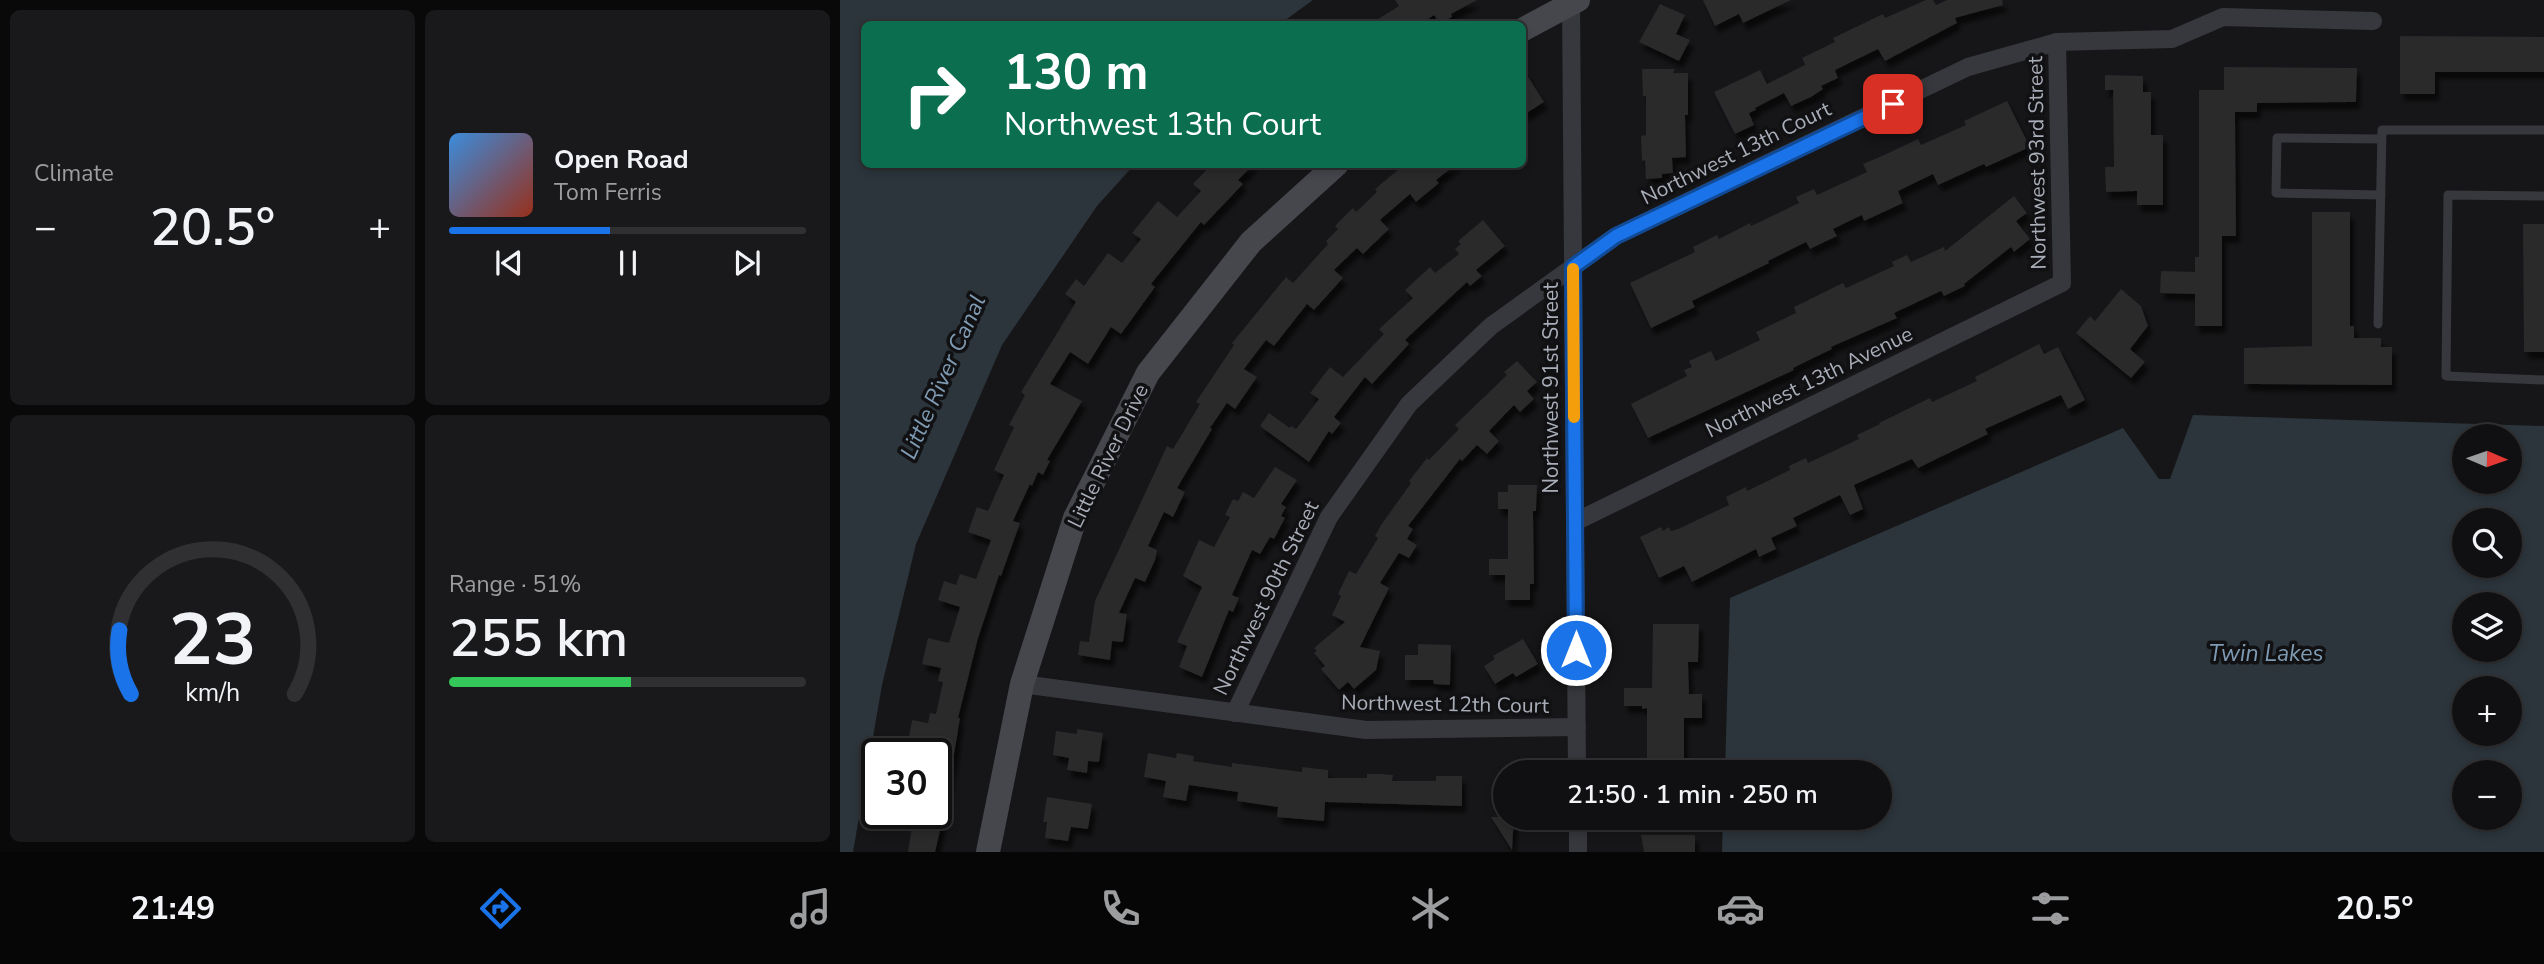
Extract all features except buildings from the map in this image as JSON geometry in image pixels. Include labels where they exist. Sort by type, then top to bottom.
[{"type":"street","points":[[1526,28],[1574,1]]},
{"type":"street","name":"Northwest 91st Street","points":[[1574,1],[1577,760]]},
{"type":"street","name":"Northwest 13th Court","points":[[1573,267],[1616,236],[1968,67],[2057,42],[2172,39],[2223,17],[2373,21]]},
{"type":"street","name":"Northwest 93rd Street","points":[[2057,42],[2062,284]]},
{"type":"street","name":"Little River Drive","points":[[988,852],[1022,684],[1075,518],[1148,373],[1251,242],[1333,168]]},
{"type":"street","name":"Northwest 90th Street","points":[[1235,713],[1329,517],[1409,404],[1491,327],[1573,267]]},
{"type":"street","name":"Northwest 13th Avenue","points":[[1575,522],[2062,284]]},
{"type":"street","name":"Northwest 12th Court","points":[[1022,684],[1366,730],[1577,727]]},
{"type":"street","points":[[1578,830],[1578,852]]},
{"type":"lane","points":[[2378,324],[2382,130],[2544,130]]},
{"type":"lane","points":[[2381,139],[2277,138],[2276,193],[2381,195]]},
{"type":"lane","points":[[2544,196],[2448,195],[2446,376],[2544,380]]},
{"type":"water","name":"Little River Canal","points":[[840,0],[1313,0],[1284,21],[861,21],[861,168],[1131,168],[1097,206],[1002,345],[916,544],[882,685],[873,738],[861,738],[861,806],[853,852],[840,852]]},
{"type":"water","name":"Twin Lakes","points":[[2193,415],[2480,424],[2452,424],[2452,494],[2522,494],[2522,425],[2544,426],[2544,852],[1722,852],[1723,830],[1892,830],[1892,760],[1725,760],[1730,598],[2123,428],[2159,479],[2170,479]]},
{"type":"slow traffic","points":[[1573,269],[1574,417]]},
{"type":"route","points":[[1576,650],[1573,267],[1616,236],[1893,104]]}]
